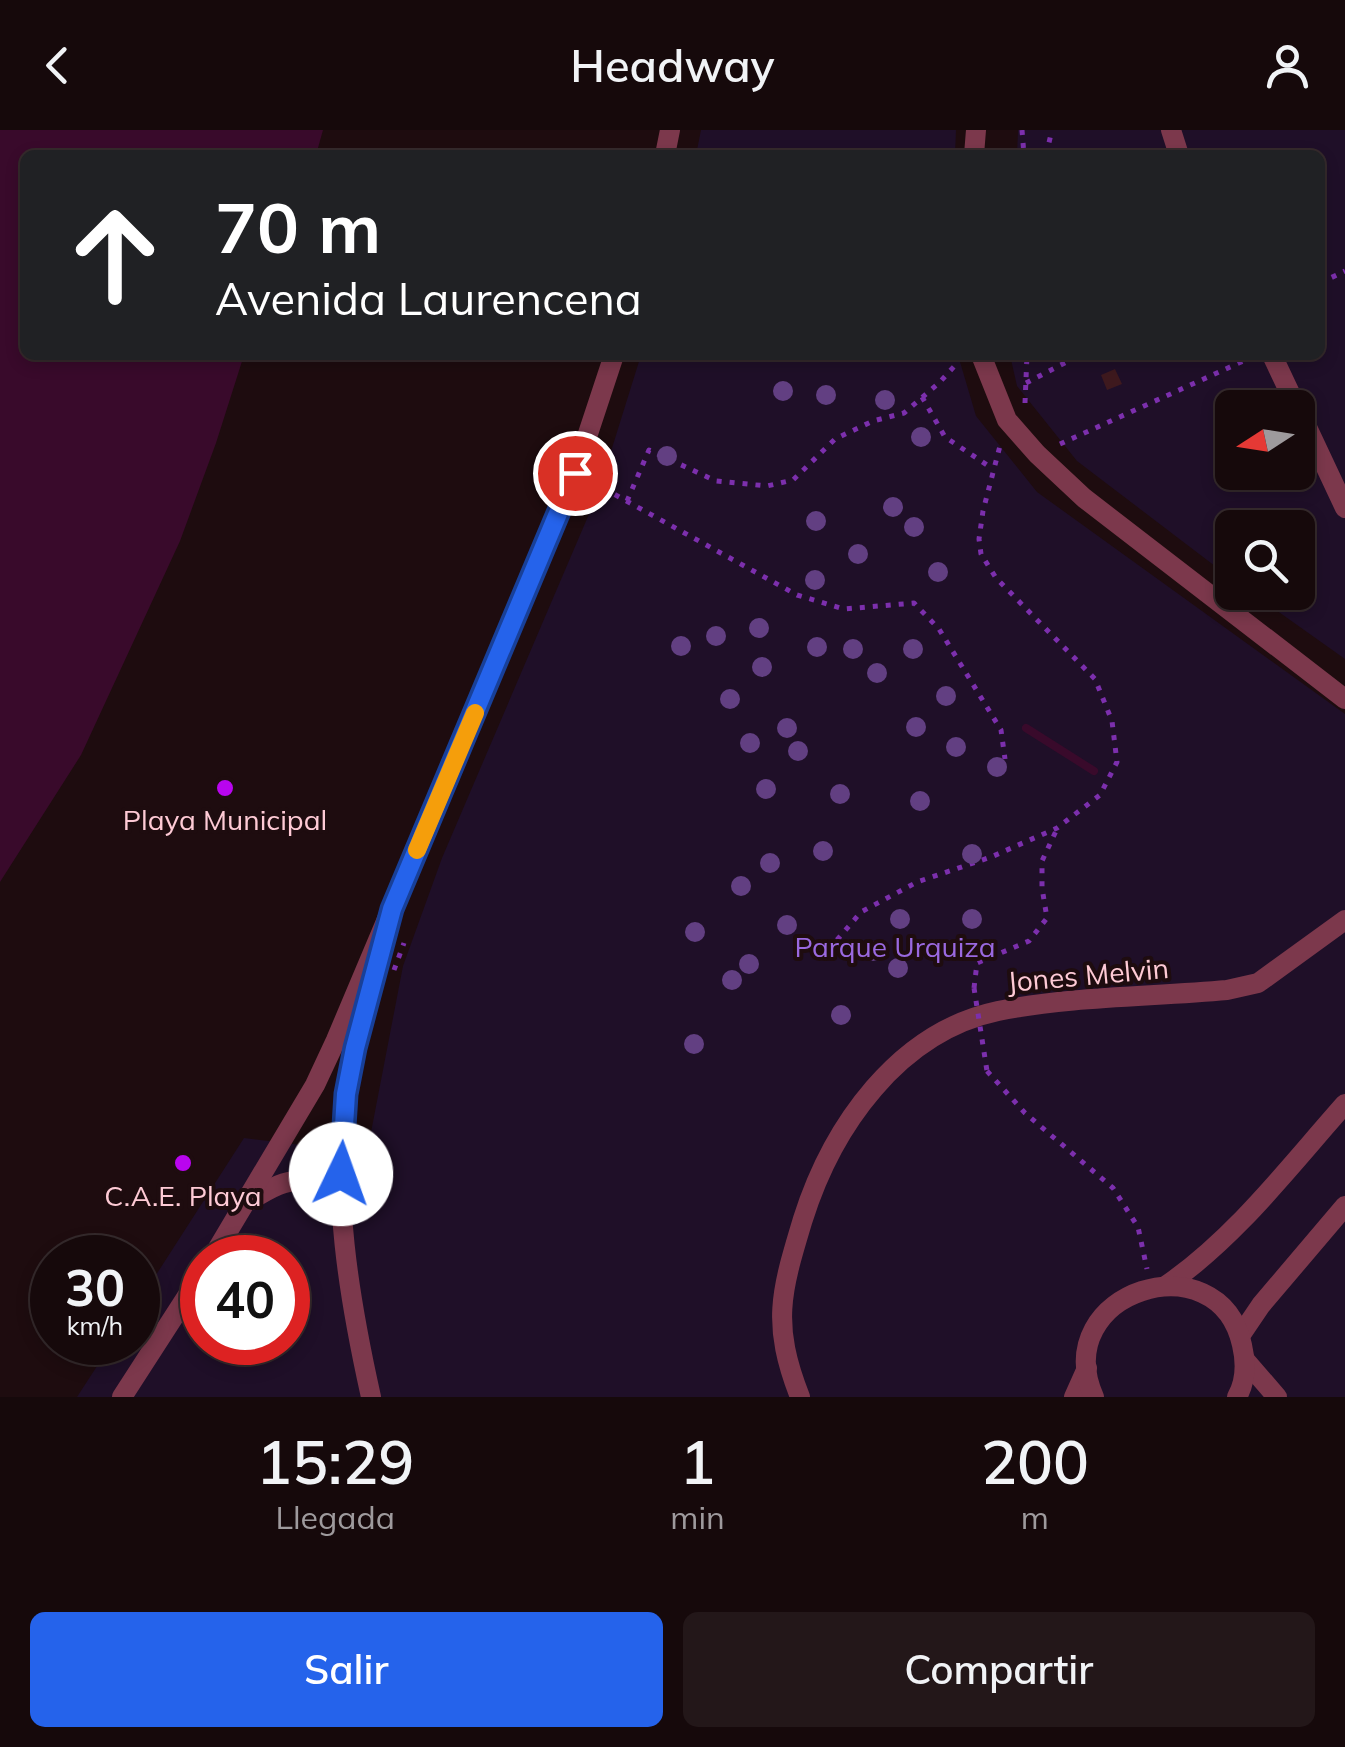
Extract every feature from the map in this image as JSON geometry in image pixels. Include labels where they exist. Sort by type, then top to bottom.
[{"type":"street","points":[[227,1235],[315,1085],[575,473],[612,360]]},
{"type":"street","points":[[983,360],[1006,420],[1037,454],[1084,498],[1345,699]]},
{"type":"street","points":[[1274,360],[1289,390]]},
{"type":"street","points":[[1315,446],[1345,508]]},
{"type":"street","points":[[370,1397],[350,1299],[341,1174],[346,1094],[392,909]]},
{"type":"street","name":"Jones Melvin","points":[[800,1397],[790,1371],[780,1318],[783,1285],[812,1192],[846,1123],[886,1074],[949,1029],[996,1012],[1227,990],[1258,982],[1345,920]]},
{"type":"street","points":[[1094,1397],[1087,1368],[1088,1352],[1099,1322],[1121,1299],[1159,1286],[1200,1262],[1236,1228],[1345,1104]]},
{"type":"street","points":[[248,1202],[281,1181],[294,1179],[316,1185],[343,1210]]},
{"type":"street","points":[[1240,1336],[1261,1305],[1345,1206]]},
{"type":"street","points":[[1159,1286],[1203,1294],[1231,1319],[1240,1336],[1245,1360],[1237,1397]]},
{"type":"street","points":[[122,1397],[180,1306]]},
{"type":"street","points":[[1245,1360],[1276,1397]]},
{"type":"street","points":[[1074,1397],[1087,1368]]},
{"type":"path","points":[[626,501],[649,450],[716,481],[767,486],[793,480],[835,439],[873,421],[904,413],[959,360]]},
{"type":"path","points":[[1025,402],[1026,360]]},
{"type":"path","points":[[1026,383],[1070,360]]},
{"type":"path","points":[[1037,454],[1246,360]]},
{"type":"path","points":[[922,397],[945,438],[994,469]]},
{"type":"path","points":[[837,940],[862,912],[917,882],[991,857],[1057,828],[1100,795],[1117,762],[1112,721],[1095,679],[996,578],[981,554],[981,525],[1006,420]]},
{"type":"path","points":[[575,473],[796,595],[844,609],[914,603],[939,629],[1001,730],[1006,759]]},
{"type":"path","points":[[588,499],[594,484]]},
{"type":"path","points":[[1057,828],[1042,861],[1048,918],[1029,941],[977,964],[974,988],[987,1071],[1025,1113],[1113,1188],[1138,1227],[1159,1286]]},
{"type":"path","points":[[392,978],[408,931]]},
{"type":"green space","points":[[701,130],[956,130],[955,150],[697,150]]},
{"type":"green space","points":[[1018,130],[1345,130],[1345,659],[1276,610],[1315,610],[1315,510],[1215,510],[1215,566],[1077,461],[1017,386],[1011,360],[1325,360],[1325,150],[1017,150]]},
{"type":"green space","name":"Parque Urquiza","points":[[639,360],[959,360],[976,416],[1037,492],[1345,714],[1345,1397],[77,1397],[98,1365],[160,1365],[160,1269],[180,1238],[180,1365],[310,1365],[310,1235],[182,1235],[244,1138],[367,1153],[403,966],[442,858],[598,493]]},
{"type":"shaded area","points":[[0,130],[323,130],[317,150],[20,150],[20,360],[242,360],[180,541],[81,755],[0,882]]},
{"type":"building","points":[[1115,369],[1122,384],[1107,390],[1101,375]]},
{"type":"waterway","points":[[1026,728],[1094,771]]},
{"type":"slow traffic","points":[[417,850],[475,713]]},
{"type":"place","name":"Playa Municipal","points":[[225,788]]},
{"type":"place","name":"C.A.E. Playa","points":[[183,1163]]},
{"type":"route","points":[[341,1174],[346,1094],[392,909],[575,473]]}]
